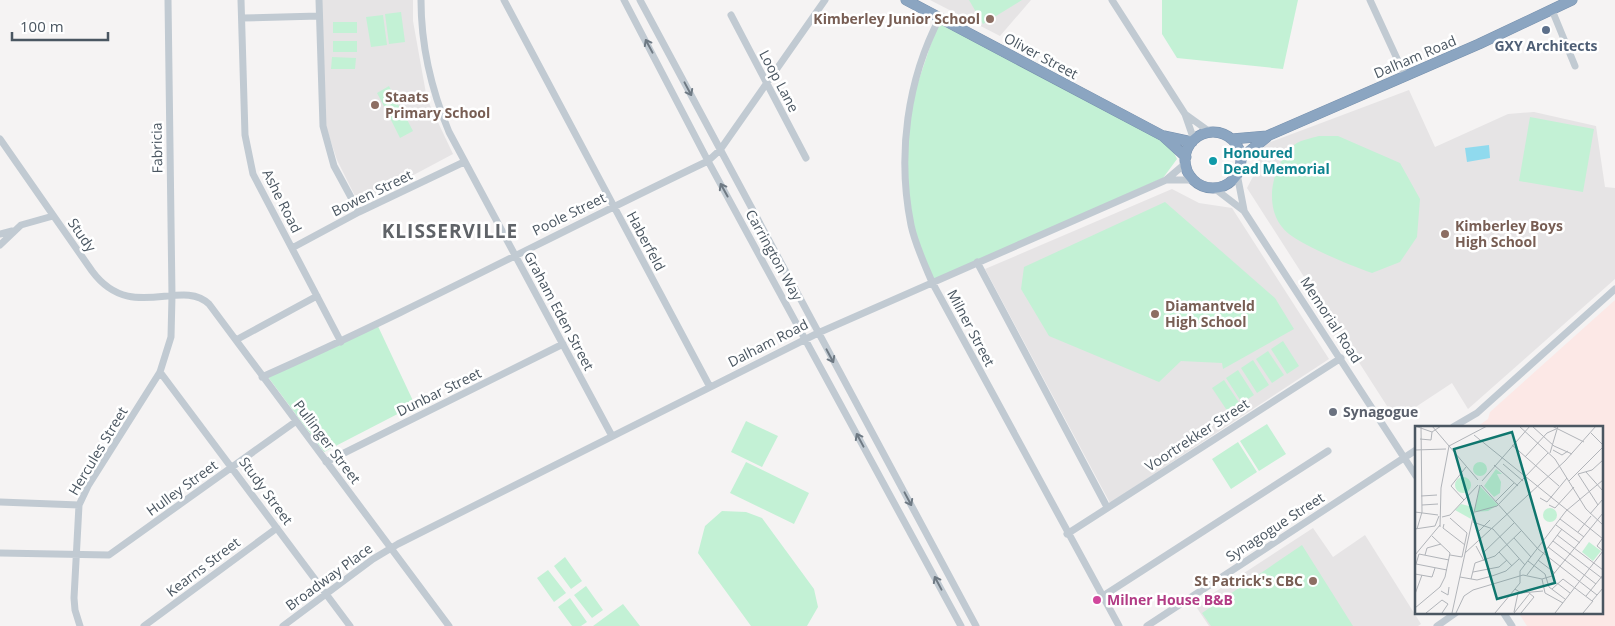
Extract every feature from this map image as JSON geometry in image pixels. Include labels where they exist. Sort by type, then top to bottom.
[{"type":"highway","name":"Oliver Street","points":[[906,0],[1164,136],[1193,141]]},
{"type":"highway","name":"Dalham Road","points":[[1241,158],[1267,136],[1572,0]]},
{"type":"highway","points":[[1210,132],[1220,133],[1232,139],[1241,158],[1237,174],[1224,185],[1214,188],[1203,186],[1194,180],[1186,160],[1193,141],[1210,132]]},
{"type":"highway","name":"Oliver Street","points":[[1164,136],[1186,160]]},
{"type":"highway","name":"Dalham Road","points":[[1232,139],[1267,136]]},
{"type":"street","name":"Fabricia","points":[[168,0],[172,296]]},
{"type":"street","name":"Ashe Road","points":[[242,0],[245,135],[248,159],[259,187],[341,342]]},
{"type":"street","points":[[319,0],[322,126],[334,166],[359,212]]},
{"type":"street","name":"Graham Eden Street","points":[[421,0],[426,67],[437,103],[464,162],[612,436]]},
{"type":"street","name":"Haberfeld","points":[[504,0],[710,388]]},
{"type":"street","name":"Carrington Way","points":[[624,0],[708,161],[961,626]]},
{"type":"street","name":"Carrington Way","points":[[640,0],[976,626]]},
{"type":"street","name":"Poole Street","points":[[262,377],[341,342],[515,254],[708,161],[720,150],[825,0]]},
{"type":"street","points":[[1112,0],[1185,114],[1193,141]]},
{"type":"street","points":[[1370,0],[1405,76]]},
{"type":"street","points":[[1552,10],[1575,66]]},
{"type":"street","points":[[242,18],[319,16]]},
{"type":"street","name":"Loop Lane","points":[[731,16],[806,158]]},
{"type":"street","name":"Milner Street","points":[[940,17],[917,73],[911,101],[905,152],[911,225],[932,282],[1067,534],[1119,626]]},
{"type":"street","points":[[1185,114],[1210,132]]},
{"type":"street","name":"Study","points":[[0,139],[105,287],[127,297],[172,296]]},
{"type":"street","name":"Dalham Road","points":[[390,548],[818,333],[1166,180],[1186,160]]},
{"type":"street","name":"Bowen Street","points":[[292,248],[359,212],[464,162]]},
{"type":"street","points":[[1237,174],[1244,210]]},
{"type":"street","name":"Dalham Road","points":[[1166,180],[1194,180]]},
{"type":"street","name":"Memorial Road","points":[[1214,188],[1244,210],[1415,474]]},
{"type":"street","points":[[0,245],[15,230],[26,223],[53,216]]},
{"type":"street","points":[[2,233],[15,230]]},
{"type":"street","points":[[976,262],[1107,507]]},
{"type":"street","points":[[1455,426],[1477,413],[1615,289]]},
{"type":"street","name":"Pullinger Street","points":[[172,296],[192,296],[206,301],[449,626]]},
{"type":"street","name":"Hercules Street","points":[[80,626],[75,610],[79,505],[88,486],[160,372],[171,337],[172,296]]},
{"type":"street","points":[[236,340],[318,296]]},
{"type":"street","name":"Dunbar Street","points":[[326,462],[563,344]]},
{"type":"street","name":"Voortrekker Street","points":[[1067,534],[1341,358]]},
{"type":"street","name":"Study Street","points":[[160,372],[233,467],[350,626]]},
{"type":"street","name":"Hulley Street","points":[[0,553],[102,556],[114,553],[295,422]]},
{"type":"street","points":[[1103,596],[1328,450]]},
{"type":"street","name":"Synagogue Street","points":[[1147,626],[1415,451]]},
{"type":"street","points":[[0,502],[79,505]]},
{"type":"street","name":"Kearns Street","points":[[144,626],[277,528]]},
{"type":"street","name":"Broadway Place","points":[[283,626],[390,548]]},
{"type":"street","points":[[1437,626],[1454,614]]},
{"type":"street","points":[[1504,614],[1512,626]]},
{"type":"shaded area","name":"Staats Primary School","points":[[321,0],[413,0],[413,21],[427,99],[453,154],[359,204],[337,160],[321,112]]},
{"type":"shaded area","name":"Kimberley Junior School","points":[[930,0],[1031,0],[1000,36]]},
{"type":"shaded area","name":"Kimberley Boys High School","points":[[1409,90],[1435,147],[1508,114],[1534,112],[1596,126],[1605,187],[1615,188],[1615,279],[1468,409],[1452,383],[1396,420],[1247,188],[1258,167],[1257,147]]},
{"type":"shaded area","name":"Diamantveld High School","points":[[1172,189],[1199,203],[1232,208],[1329,359],[1110,503],[985,269]]},
{"type":"shaded area","points":[[1615,300],[1615,626],[1527,626],[1519,614],[1602,614],[1602,426],[1478,426],[1488,419],[1490,412]]},
{"type":"shaded area","name":"St Patrick's CBC","points":[[1313,528],[1333,557],[1365,535],[1421,624],[1418,626],[1209,626],[1195,605]]},
{"type":"green space","points":[[969,0],[1022,0],[983,24]]},
{"type":"green space","points":[[1162,0],[1298,0],[1283,69],[1177,58],[1162,34]]},
{"type":"green space","points":[[401,12],[405,42],[389,44],[385,14]]},
{"type":"green space","points":[[383,15],[387,45],[371,47],[366,17]]},
{"type":"green space","points":[[333,22],[357,22],[357,33],[333,33]]},
{"type":"green space","points":[[938,23],[1168,141],[1177,159],[1163,178],[932,281],[911,226],[905,167],[911,103]]},
{"type":"green space","points":[[333,41],[357,41],[357,52],[333,52]]},
{"type":"green space","points":[[332,57],[356,58],[355,69],[331,69]]},
{"type":"green space","points":[[389,86],[400,108],[388,114],[377,93]]},
{"type":"green space","points":[[402,110],[413,131],[400,138],[389,116]]},
{"type":"green space","points":[[1530,117],[1594,129],[1583,192],[1519,181]]},
{"type":"green space","points":[[1319,136],[1338,136],[1400,163],[1420,199],[1417,237],[1400,262],[1372,273],[1307,245],[1289,234],[1280,225],[1272,202],[1272,189],[1280,165],[1294,145],[1303,140]]},
{"type":"green space","points":[[1165,202],[1275,298],[1294,329],[1223,369],[1222,363],[1181,361],[1159,382],[1049,336],[1021,289],[1024,267]]},
{"type":"green space","points":[[376,322],[415,405],[324,452],[268,377]]},
{"type":"green space","points":[[1283,341],[1299,366],[1287,374],[1271,349]]},
{"type":"green space","points":[[1268,351],[1284,375],[1272,383],[1256,359]]},
{"type":"green space","points":[[1253,360],[1269,385],[1257,393],[1241,368]]},
{"type":"green space","points":[[1238,370],[1254,395],[1242,403],[1226,378]]},
{"type":"green space","points":[[1224,380],[1240,404],[1228,412],[1212,388]]},
{"type":"green space","points":[[746,421],[778,436],[762,467],[731,452]]},
{"type":"green space","points":[[1267,424],[1286,454],[1259,471],[1240,441]]},
{"type":"green space","points":[[1238,442],[1257,472],[1231,489],[1212,459]]},
{"type":"green space","points":[[746,462],[809,493],[794,524],[730,493]]},
{"type":"green space","points":[[722,511],[746,512],[762,518],[814,589],[818,607],[807,626],[751,626],[698,553],[705,526]]},
{"type":"green space","points":[[1302,545],[1353,626],[1211,626],[1202,613]]},
{"type":"green space","points":[[565,557],[582,581],[571,589],[554,566]]},
{"type":"green space","points":[[548,570],[566,593],[554,602],[537,578]]},
{"type":"green space","points":[[586,586],[603,610],[592,618],[574,595]]},
{"type":"green space","points":[[570,598],[587,622],[581,626],[572,626],[558,607]]},
{"type":"green space","points":[[623,604],[640,626],[593,626]]},
{"type":"water","points":[[1489,145],[1490,158],[1467,162],[1465,148]]},
{"type":"place","name":"Kimberley Junior School","points":[[990,19]]},
{"type":"place","name":"GXY Architects","points":[[1546,30]]},
{"type":"place","name":"Staats Primary School","points":[[375,105]]},
{"type":"place","name":"Honoured Dead Memorial","points":[[1213,161]]},
{"type":"place","name":"Kimberley Boys High School","points":[[1445,234]]},
{"type":"place","name":"Diamantveld High School","points":[[1155,314]]},
{"type":"place","name":"Synagogue","points":[[1333,412]]},
{"type":"place","name":"St Patrick's CBC","points":[[1313,581]]},
{"type":"place","name":"Milner House B&B","points":[[1097,600]]},
{"type":"district","name":"KLISSERVILLE","points":[[450,231]]}]
